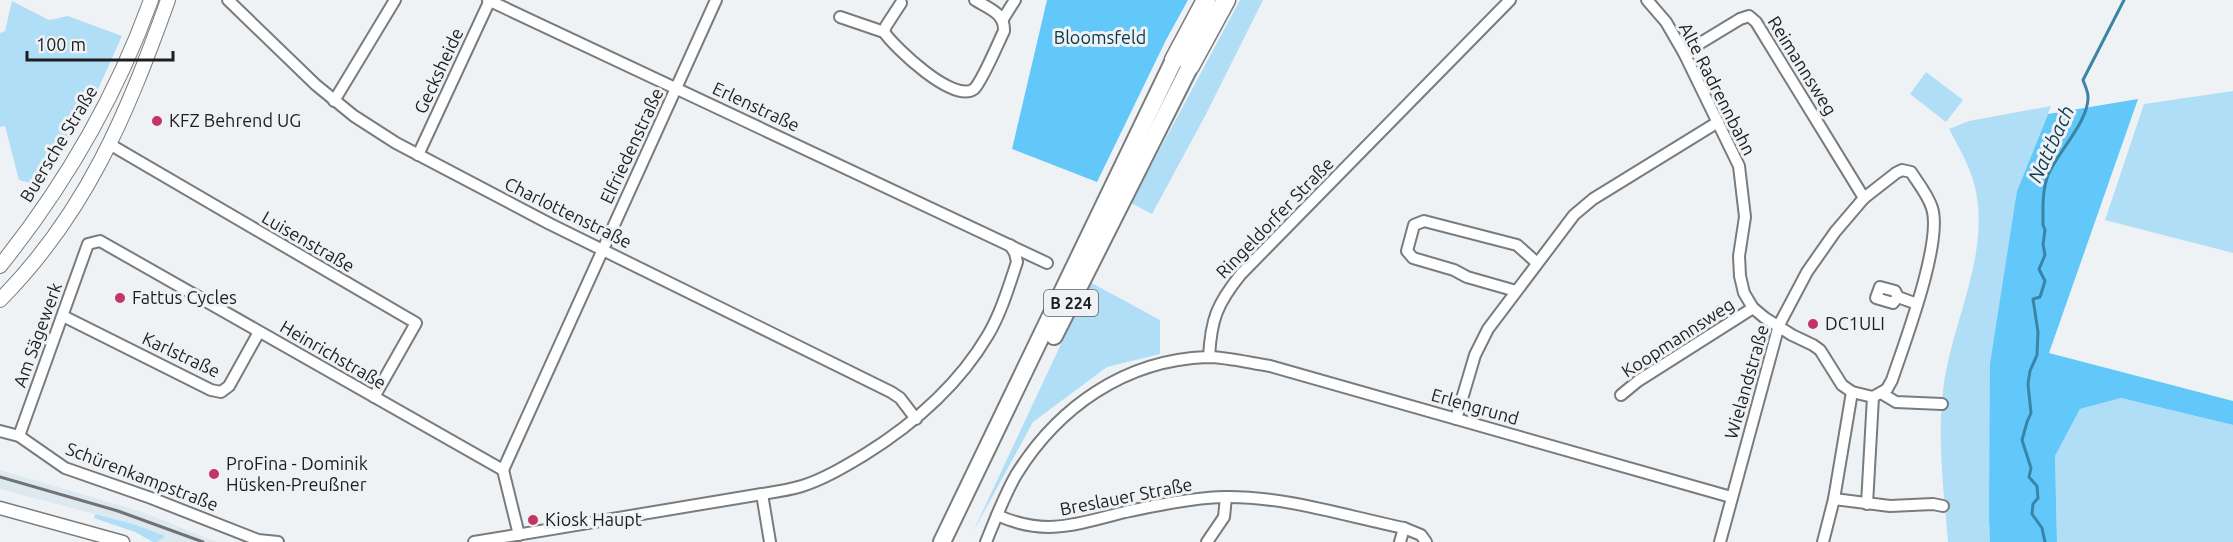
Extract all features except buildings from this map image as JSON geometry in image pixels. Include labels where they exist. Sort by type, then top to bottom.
[{"type":"highway","points":[[1182,63],[1206,0]]},
{"type":"highway","points":[[1182,63],[1226,0]]},
{"type":"highway","name":"B 224","points":[[942,542],[1182,63]]},
{"type":"highway","name":"B 224","points":[[954,542],[1182,63]]},
{"type":"main road","name":"Buersche Straße","points":[[0,266],[38,214],[93,129],[117,82],[151,0]]},
{"type":"main road","points":[[0,300],[28,269],[71,212],[111,145],[141,75],[168,0]]},
{"type":"street","name":"Charlottenstraße","points":[[228,0],[334,101],[368,125],[418,155],[550,224],[891,392],[900,398],[916,419]]},
{"type":"street","points":[[334,101],[395,0]]},
{"type":"street","name":"Erlenstraße","points":[[489,0],[1047,263]]},
{"type":"street","name":"Gecksheide","points":[[418,155],[489,0]]},
{"type":"street","name":"Elfriedenstraße","points":[[503,470],[716,0]]},
{"type":"street","points":[[975,0],[1003,19]]},
{"type":"street","points":[[840,16],[884,32],[890,41],[923,69],[952,89],[964,92],[976,87],[1004,31],[1003,19],[1014,0]]},
{"type":"street","name":"Ringeldorfer Straße","points":[[1209,357],[1210,330],[1223,297],[1241,274],[1510,0]]},
{"type":"street","name":"Alte Radrennbahn","points":[[1647,0],[1666,22],[1684,53],[1739,166],[1745,217],[1739,256],[1740,276],[1744,293],[1753,308]]},
{"type":"street","points":[[884,32],[900,1]]},
{"type":"street","name":"Reimannsweg","points":[[1684,53],[1740,19],[1749,16],[1756,22],[1864,198]]},
{"type":"street","points":[[1456,419],[1474,355],[1488,329],[1536,262],[1574,215],[1593,199],[1718,122]]},
{"type":"street","name":"Luisenstraße","points":[[111,145],[416,323],[374,398]]},
{"type":"street","name":"Wielandstraße","points":[[1720,542],[1779,325],[1807,272],[1835,232],[1864,198],[1902,170],[1911,172],[1933,209],[1932,249],[1892,380],[1877,395]]},
{"type":"street","points":[[1516,291],[1413,258],[1407,251],[1414,225],[1424,221],[1517,245],[1536,262]]},
{"type":"street","name":"Heinrichstraße","points":[[88,244],[100,241],[503,470]]},
{"type":"street","name":"Am Sägewerk","points":[[19,436],[88,244]]},
{"type":"street","points":[[474,542],[762,494],[802,486],[837,471],[916,419],[948,389],[979,350],[990,332],[1017,262],[1010,244]]},
{"type":"street","points":[[1898,297],[1917,304]]},
{"type":"street","points":[[1753,308],[1791,335],[1820,350],[1842,385],[1852,392],[1877,395],[1896,402],[1942,404]]},
{"type":"street","name":"Koopmannsweg","points":[[1621,395],[1638,381],[1753,308]]},
{"type":"street","name":"Karlstraße","points":[[63,316],[211,390],[221,392],[229,386],[259,332]]},
{"type":"street","points":[[986,542],[1016,476],[1039,443],[1063,417],[1090,395],[1126,374],[1166,362],[1209,357]]},
{"type":"street","name":"Erlengrund","points":[[1209,357],[1270,366],[1731,496]]},
{"type":"street","points":[[1823,542],[1834,499],[1852,392]]},
{"type":"street","points":[[1868,504],[1877,395]]},
{"type":"street","name":"Schürenkampstraße","points":[[0,431],[19,436],[65,468],[151,498],[258,540],[278,542]]},
{"type":"street","points":[[503,470],[519,535]]},
{"type":"street","points":[[762,494],[770,542]]},
{"type":"street","points":[[1208,542],[1224,517],[1226,497]]},
{"type":"street","name":"Breslauer Straße","points":[[997,515],[1017,524],[1061,527],[1079,525],[1179,501],[1226,497],[1277,501],[1404,528]]},
{"type":"street","points":[[1834,499],[1890,506],[1933,504],[1943,506]]},
{"type":"street","points":[[0,508],[116,541]]},
{"type":"street","points":[[1400,542],[1404,528],[1421,535],[1426,542]]},
{"type":"shaded area","points":[[1240,0],[1263,0],[1205,116],[1152,214],[1131,203]]},
{"type":"shaded area","points":[[12,1],[49,20],[68,16],[122,36],[90,107],[34,184],[19,180],[5,126],[0,127],[0,33],[5,31]]},
{"type":"shaded area","points":[[1926,72],[1963,100],[1946,122],[1910,94]]},
{"type":"shaded area","points":[[2233,91],[2233,253],[2105,220],[2144,104]]},
{"type":"shaded area","points":[[2051,106],[2017,191],[1989,520],[1990,542],[1948,542],[1941,449],[1941,411],[1947,367],[1974,265],[1979,213],[1970,172],[1949,129],[1969,121]]},
{"type":"shaded area","points":[[1090,282],[1160,320],[1160,354],[1107,367],[1033,422],[973,532]]},
{"type":"shaded area","points":[[2121,398],[2233,425],[2233,542],[2057,542],[2055,456],[2080,409]]},
{"type":"shaded area","points":[[0,470],[142,512],[217,542],[157,542],[164,536],[136,525],[0,489]]},
{"type":"shaded area","points":[[95,514],[165,536],[153,542],[135,532],[94,518]]},
{"type":"green space","name":"Bloomsfeld","points":[[1047,0],[1188,0],[1097,182],[1012,149]]},
{"type":"green space","points":[[2138,99],[2049,353],[2233,401],[2233,425],[2121,398],[2080,409],[2055,456],[2057,542],[1990,542],[1990,364],[2017,191],[2048,114]]},
{"type":"waterway","name":"Nattbach","points":[[2045,542],[2042,528],[2032,514],[2033,504],[2038,498],[2037,486],[2029,477],[2031,468],[2022,440],[2031,413],[2028,384],[2030,371],[2037,355],[2038,332],[2033,299],[2040,297],[2045,281],[2039,269],[2045,255],[2043,244],[2044,193],[2052,166],[2078,126],[2087,106],[2088,95],[2083,80],[2124,0]]},
{"type":"railway","points":[[0,477],[118,511],[203,542]]},
{"type":"place","name":"KFZ Behrend UG","points":[[157,121]]},
{"type":"place","name":"Fattus Cycles","points":[[120,298]]},
{"type":"place","name":"DC1ULI","points":[[1813,324]]},
{"type":"place","name":"ProFina - Dominik Hüsken-Preußner","points":[[214,474]]},
{"type":"place","name":"Kiosk Haupt","points":[[533,520]]}]
